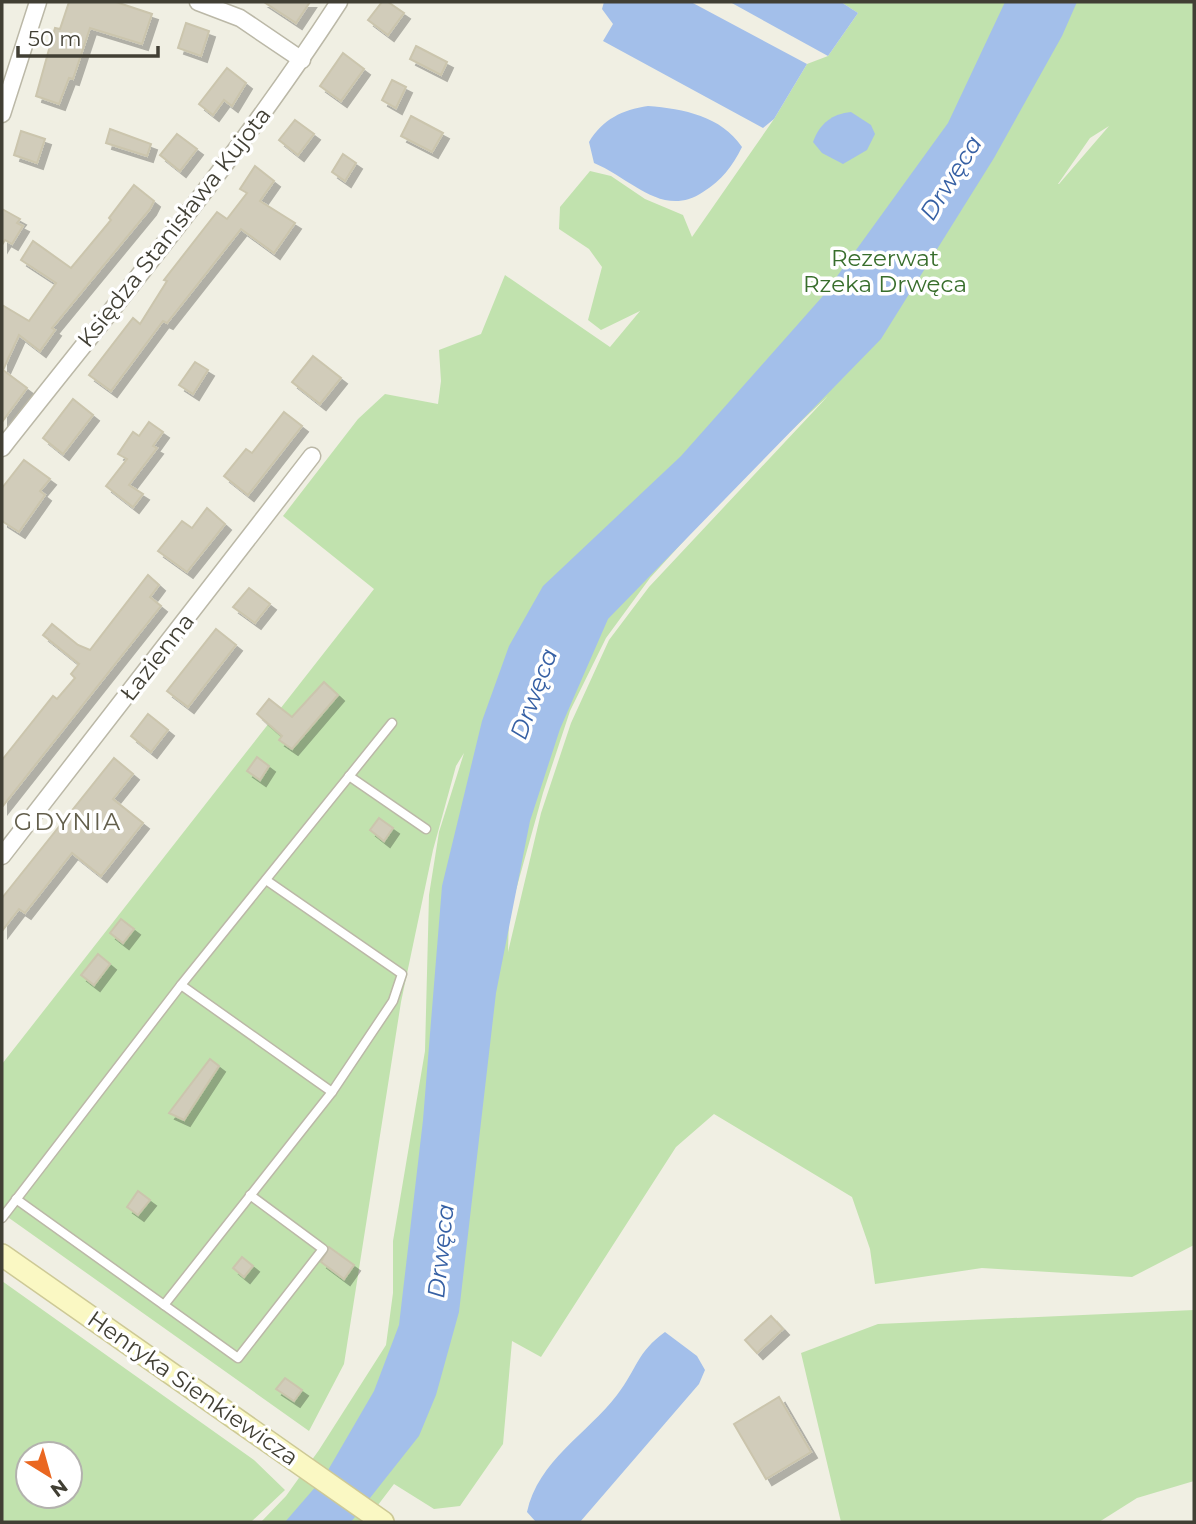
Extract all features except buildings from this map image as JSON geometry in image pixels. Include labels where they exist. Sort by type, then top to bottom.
[{"type":"main road","name":"Henryka Sienkiewicza","points":[[2,1255],[383,1522]]},
{"type":"street","points":[[2,114],[38,2]]},
{"type":"street","points":[[198,2],[240,18],[302,60]]},
{"type":"street","name":"Księdza Stanisława Kujota","points":[[2,448],[176,228],[302,60],[339,2]]},
{"type":"street","name":"Łazienna","points":[[2,856],[312,456]]},
{"type":"lane","points":[[2,1218],[181,985],[391,723]]},
{"type":"lane","points":[[349,776],[426,829]]},
{"type":"lane","points":[[164,1305],[332,1092],[393,1001],[402,974],[266,880]]},
{"type":"lane","points":[[181,985],[332,1092]]},
{"type":"lane","points":[[16,1199],[238,1358],[323,1249],[250,1195]]},
{"type":"green space","points":[[841,2],[1194,2],[1194,1245],[1132,1277],[982,1268],[875,1284],[870,1249],[852,1197],[714,1114],[676,1147],[541,1357],[512,1341],[503,1444],[460,1506],[434,1509],[394,1484],[365,1522],[261,1522],[286,1496],[319,1450],[386,1345],[393,1293],[393,1241],[425,1051],[429,895],[439,832],[464,753],[456,766],[433,850],[401,1002],[344,1364],[309,1431],[2,1213],[2,1064],[374,589],[283,516],[358,419],[385,394],[438,404],[441,381],[439,350],[481,334],[505,275],[610,347],[640,311],[601,330],[588,320],[602,267],[589,249],[559,229],[560,207],[590,171],[611,176],[645,199],[683,215],[692,237],[774,119],[807,64],[828,56],[858,13]],"holes":[[[1109,126],[1059,184],[1058,184],[1090,138]],[[828,396],[649,587],[609,640],[571,723],[541,813],[508,952],[509,915],[543,793],[570,711],[606,638],[650,578],[745,474]]]},
{"type":"green space","points":[[2,1281],[254,1460],[285,1490],[251,1522],[2,1522]]},
{"type":"green space","points":[[1194,1310],[1194,1481],[1137,1498],[1099,1522],[841,1522],[801,1353],[878,1324]]},
{"type":"water","points":[[604,2],[691,2],[807,64],[774,119],[763,128],[603,41],[613,24],[602,9]]},
{"type":"water","points":[[730,2],[841,2],[858,13],[828,56]]},
{"type":"water","name":"Rezerwat Rzeka Drwęca","points":[[1005,2],[1077,2],[1062,36],[994,158],[881,339],[608,619],[560,729],[530,821],[496,993],[459,1312],[436,1395],[419,1436],[351,1522],[285,1522],[324,1477],[374,1391],[399,1325],[423,1120],[442,886],[482,721],[509,646],[543,586],[681,456],[822,297],[948,123]]},
{"type":"water","points":[[648,106],[701,116],[713,121],[733,136],[742,147],[716,183],[688,199],[661,199],[594,163],[589,142],[600,127],[630,110]]},
{"type":"water","points":[[851,112],[871,125],[875,134],[867,150],[843,164],[822,153],[813,142],[828,121]]},
{"type":"water","points":[[665,1332],[697,1356],[705,1370],[699,1384],[580,1522],[536,1522],[527,1512],[541,1478],[617,1395],[648,1347]]},
{"type":"district","name":"GDYNIA","points":[[68,822]]},
{"type":"water label","name":"Drwęca","points":[[951,178]]},
{"type":"water label","name":"Drwęca","points":[[534,694]]},
{"type":"water label","name":"Drwęca","points":[[441,1251]]}]
